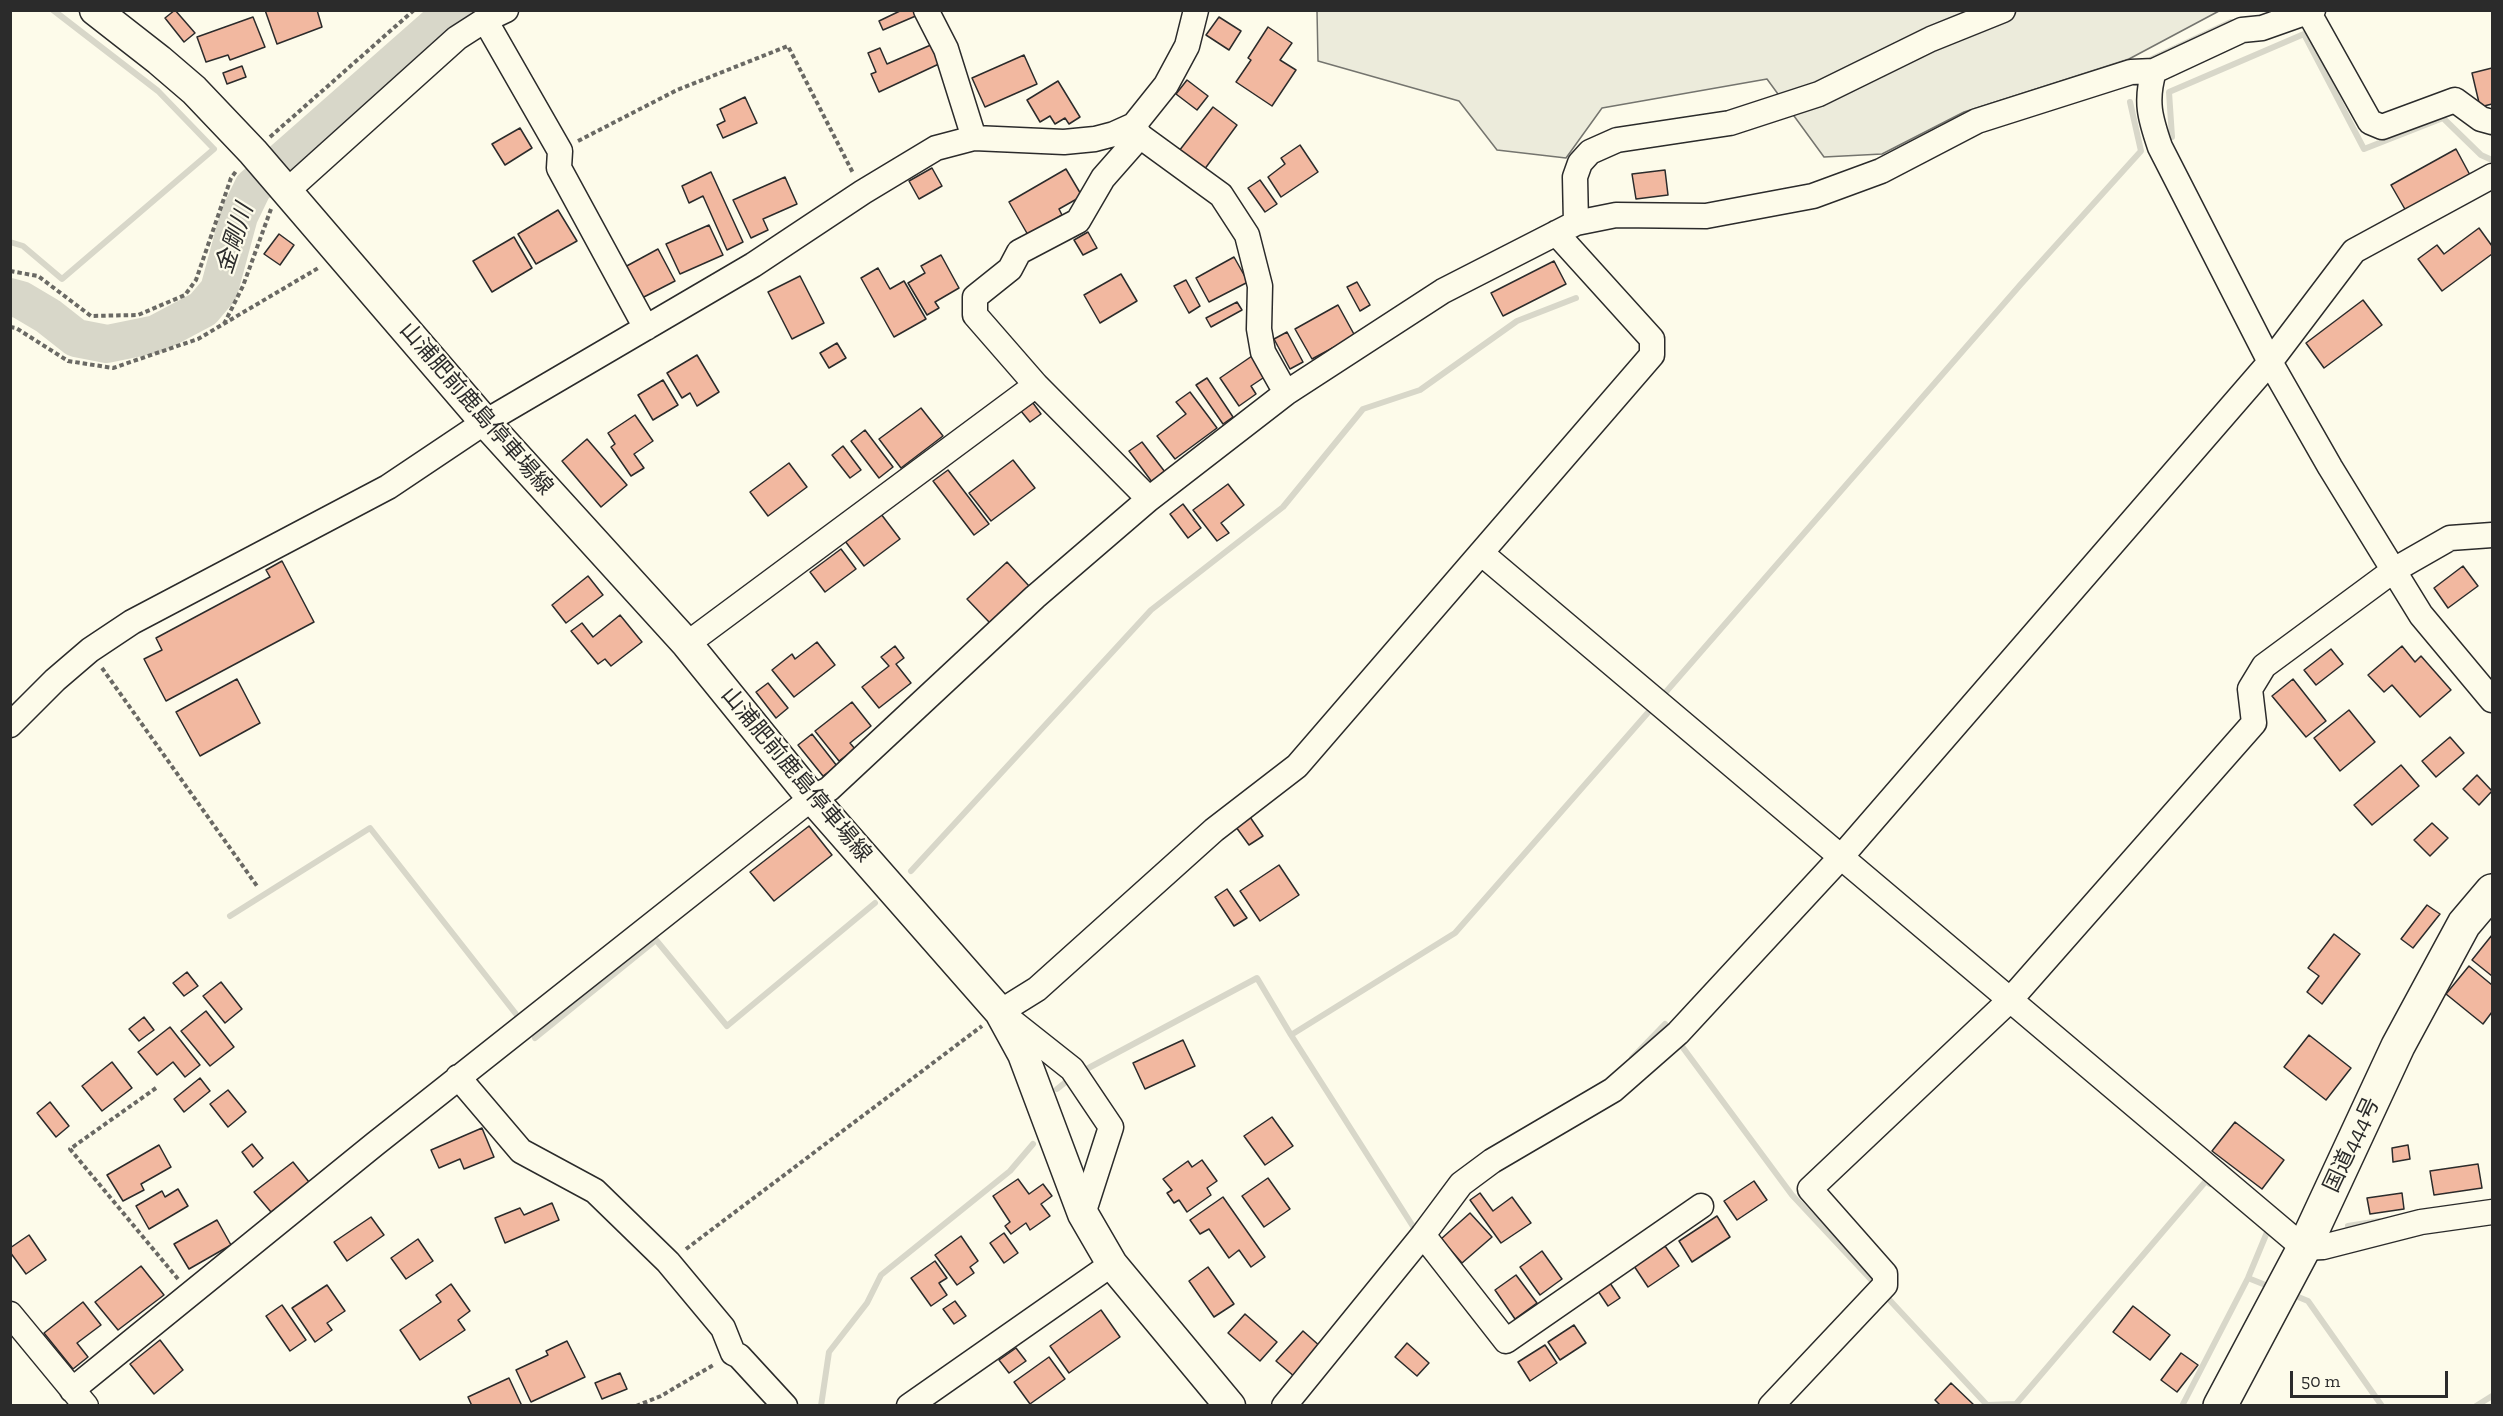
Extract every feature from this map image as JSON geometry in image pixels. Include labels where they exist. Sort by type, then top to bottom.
[{"type":"highway","name":"国道444号","points":[[2220,1406],[2304,1248],[2398,1046],[2464,924],[2493,891]]},
{"type":"main road","points":[[95,10],[194,90],[253,152]]},
{"type":"main road","name":"山浦肥前鹿島停車場線","points":[[253,152],[485,422],[687,644],[812,798],[1000,1012],[1023,1054],[1083,1214],[1112,1264],[1230,1406]]},
{"type":"street","points":[[926,10],[946,49],[975,138]]},
{"type":"street","points":[[1149,499],[1036,385],[975,315],[975,297],[1010,269],[1019,252],[1078,221],[1103,178],[1166,85],[1187,46],[1196,10]]},
{"type":"street","points":[[1083,1214],[1111,1127],[1077,1074],[1000,1012],[1037,989],[1214,830],[1297,766],[1652,355],[1652,339],[1566,228],[1575,177],[1580,163],[1590,153],[1617,140],[1730,123],[1819,94],[1931,39],[2003,10]]},
{"type":"street","points":[[2242,30],[2260,10]]},
{"type":"street","points":[[10,1314],[79,1398],[190,1293],[458,1077],[812,798],[829,789],[1035,597],[1149,499],[1286,393],[1443,291],[1566,228],[1616,215],[1706,216],[1813,196],[1881,171],[1977,121],[2131,72],[2154,71],[2242,30],[2262,28],[2311,12],[2370,122],[2382,127],[2455,100],[2481,119],[2493,122]]},
{"type":"street","points":[[287,191],[457,38],[496,15],[560,151],[559,168],[646,328]]},
{"type":"street","points":[[2154,71],[2148,93],[2150,117],[2160,147],[2270,362],[2421,615],[2493,700]]},
{"type":"street","points":[[10,725],[55,680],[90,650],[132,622],[388,486],[485,422],[753,265],[863,192],[936,148],[975,138],[1064,142],[1137,131],[1221,195],[1247,235],[1260,286],[1259,329],[1263,352],[1286,393]]},
{"type":"street","points":[[1284,1406],[1423,1235],[1461,1184],[1492,1161],[1612,1090],[1674,1037],[1841,857],[2270,362],[2354,251],[2493,176]]},
{"type":"street","points":[[687,644],[1036,385]]},
{"type":"street","points":[[1771,1406],[1879,1290],[1885,1274],[1810,1189],[2010,1000],[2254,723],[2250,689],[2264,666],[2394,570],[2450,538],[2493,535]]},
{"type":"street","points":[[1481,553],[2304,1248],[2323,1247],[2421,1222],[2493,1212]]},
{"type":"street","points":[[458,1077],[521,1150],[595,1191],[668,1262],[723,1328],[733,1353],[739,1356],[786,1406]]},
{"type":"street","points":[[1423,1235],[1506,1341],[1701,1206]]},
{"type":"street","points":[[909,1406],[1112,1264]]},
{"type":"path","points":[[10,271],[38,276],[91,316],[138,315],[185,295],[196,280],[231,178],[253,152],[414,10]]},
{"type":"path","points":[[560,151],[677,90],[788,46],[863,192]]},
{"type":"path","points":[[224,324],[243,286],[269,211],[287,191]]},
{"type":"path","points":[[10,327],[68,362],[113,368],[198,339],[341,254]]},
{"type":"path","points":[[90,650],[257,886]]},
{"type":"path","points":[[668,1262],[1000,1012]]},
{"type":"path","points":[[156,1088],[70,1149],[190,1293]]},
{"type":"path","points":[[636,1406],[661,1396],[733,1353]]},
{"type":"shaded area","points":[[1317,11],[2219,11],[2129,59],[1964,112],[1882,154],[1824,157],[1767,79],[1602,108],[1566,158],[1497,150],[1459,101],[1318,61]]},
{"type":"building","points":[[175,10],[195,33],[184,42],[165,18]]},
{"type":"building","points":[[265,10],[317,10],[322,27],[277,44]]},
{"type":"building","points":[[902,10],[916,10],[918,15],[883,30],[879,21]]},
{"type":"building","points":[[253,17],[265,47],[230,60],[228,55],[206,62],[197,37]]},
{"type":"building","points":[[1219,17],[1241,31],[1229,50],[1206,35]]},
{"type":"building","points":[[1268,27],[1292,43],[1280,60],[1296,70],[1272,106],[1236,82],[1251,60],[1248,58]]},
{"type":"building","points":[[933,44],[941,63],[879,92],[871,74],[876,72],[868,53],[880,48],[887,64]]},
{"type":"building","points":[[1024,55],[1037,84],[985,107],[972,78]]},
{"type":"building","points":[[242,66],[246,77],[227,84],[223,73]]},
{"type":"building","points":[[2492,68],[2492,104],[2480,107],[2472,73]]},
{"type":"building","points":[[1187,80],[1208,96],[1197,110],[1176,94]]},
{"type":"building","points":[[1058,81],[1080,117],[1069,124],[1065,118],[1055,124],[1050,116],[1040,122],[1027,100]]},
{"type":"building","points":[[745,97],[757,123],[723,138],[717,125],[725,121],[720,109]]},
{"type":"building","points":[[1213,107],[1237,125],[1204,170],[1179,151]]},
{"type":"building","points":[[520,128],[532,148],[505,165],[492,144]]},
{"type":"building","points":[[1300,145],[1318,172],[1281,197],[1268,177],[1285,164],[1281,158]]},
{"type":"building","points":[[2456,149],[2470,175],[2406,211],[2391,185]]},
{"type":"building","points":[[932,168],[942,186],[919,199],[909,181]]},
{"type":"building","points":[[1066,169],[1082,196],[1059,209],[1062,215],[1028,235],[1009,202]]},
{"type":"building","points":[[1665,170],[1668,195],[1636,199],[1632,174]]},
{"type":"building","points":[[711,172],[743,242],[727,250],[703,196],[689,203],[682,186]]},
{"type":"building","points":[[785,177],[797,204],[763,219],[768,230],[751,238],[733,200]]},
{"type":"building","points":[[1260,180],[1277,204],[1265,212],[1248,188]]},
{"type":"building","points":[[558,210],[577,241],[536,264],[518,234]]},
{"type":"building","points":[[709,225],[723,255],[680,274],[666,244]]},
{"type":"building","points":[[2479,228],[2492,246],[2492,254],[2442,291],[2418,259],[2437,245],[2444,254]]},
{"type":"building","points":[[1088,232],[1097,248],[1083,255],[1074,240]]},
{"type":"building","points":[[279,234],[294,245],[280,265],[264,254]]},
{"type":"building","points":[[514,237],[532,268],[492,292],[473,261]]},
{"type":"building","points":[[658,249],[675,281],[640,299],[623,268]]},
{"type":"building","points":[[941,255],[959,288],[935,302],[939,308],[927,315],[908,283],[925,273],[921,266]]},
{"type":"building","points":[[1234,257],[1248,282],[1209,302],[1196,278]]},
{"type":"building","points":[[1554,261],[1566,284],[1503,316],[1491,293]]},
{"type":"building","points":[[878,268],[890,289],[904,281],[926,319],[894,337],[861,278]]},
{"type":"building","points":[[1121,274],[1137,301],[1100,323],[1084,295]]},
{"type":"building","points":[[800,276],[824,323],[792,339],[768,292]]},
{"type":"building","points":[[1186,280],[1200,306],[1189,313],[1174,286]]},
{"type":"building","points":[[1357,282],[1370,305],[1360,311],[1347,287]]},
{"type":"building","points":[[2363,300],[2382,325],[2324,368],[2306,343]]},
{"type":"building","points":[[1237,302],[1242,310],[1211,327],[1206,318]]},
{"type":"building","points":[[1338,305],[1355,336],[1312,359],[1295,329]]},
{"type":"building","points":[[1287,332],[1303,362],[1290,369],[1274,339]]},
{"type":"building","points":[[837,343],[846,358],[829,368],[820,353]]},
{"type":"building","points":[[697,355],[719,392],[697,406],[690,393],[682,398],[667,373]]},
{"type":"building","points":[[1252,356],[1266,376],[1251,386],[1256,394],[1239,406],[1220,378]]},
{"type":"building","points":[[1207,378],[1233,417],[1223,424],[1196,385]]},
{"type":"building","points":[[663,380],[678,405],[653,420],[638,395]]},
{"type":"building","points":[[1190,392],[1217,428],[1175,459],[1157,436],[1186,414],[1176,402]]},
{"type":"building","points":[[1033,403],[1041,414],[1030,422],[1021,411]]},
{"type":"building","points":[[921,408],[943,436],[901,468],[879,439]]},
{"type":"building","points":[[635,415],[653,441],[634,454],[644,468],[631,476],[611,447],[615,444],[608,433]]},
{"type":"building","points":[[865,430],[893,467],[879,478],[851,441]]},
{"type":"building","points":[[587,439],[627,485],[601,507],[562,461]]},
{"type":"building","points":[[1142,442],[1165,472],[1152,482],[1129,451]]},
{"type":"building","points":[[843,446],[861,470],[850,478],[832,455]]},
{"type":"building","points":[[1013,460],[1035,488],[991,521],[969,493]]},
{"type":"building","points":[[789,463],[807,487],[768,516],[750,492]]},
{"type":"building","points":[[948,470],[989,524],[974,535],[933,481]]},
{"type":"building","points":[[1228,484],[1244,505],[1221,523],[1229,533],[1217,541],[1193,510]]},
{"type":"building","points":[[1183,504],[1201,528],[1188,538],[1170,514]]},
{"type":"building","points":[[881,514],[900,539],[864,566],[845,541]]},
{"type":"building","points":[[841,549],[856,569],[825,592],[810,572]]},
{"type":"building","points":[[282,561],[314,622],[166,701],[144,659],[162,650],[156,638],[270,577],[266,570]]},
{"type":"building","points":[[1007,562],[1029,586],[990,623],[967,599]]},
{"type":"building","points":[[2463,566],[2478,586],[2448,608],[2434,588]]},
{"type":"building","points":[[588,576],[603,595],[566,623],[552,605]]},
{"type":"building","points":[[620,615],[642,642],[611,666],[605,659],[598,664],[571,631],[582,623],[593,637]]},
{"type":"building","points":[[817,642],[835,665],[794,697],[772,670],[792,654],[795,659]]},
{"type":"building","points":[[895,646],[904,658],[896,664],[911,683],[879,708],[862,687],[889,666],[881,657]]},
{"type":"building","points":[[2402,646],[2415,662],[2421,656],[2451,690],[2420,717],[2392,685],[2384,692],[2368,675]]},
{"type":"building","points":[[2331,649],[2343,664],[2316,685],[2304,670]]},
{"type":"building","points":[[237,679],[260,723],[200,756],[176,712]]},
{"type":"building","points":[[2293,679],[2326,721],[2306,737],[2272,696]]},
{"type":"building","points":[[768,683],[788,708],[776,718],[756,692]]},
{"type":"building","points":[[852,702],[871,726],[850,743],[855,749],[839,761],[815,731]]},
{"type":"building","points":[[2349,710],[2375,742],[2340,771],[2314,738]]},
{"type":"building","points":[[812,734],[837,766],[823,776],[798,745]]},
{"type":"building","points":[[2450,737],[2464,753],[2436,777],[2422,761]]},
{"type":"building","points":[[2401,765],[2419,786],[2372,825],[2354,805]]},
{"type":"building","points":[[2477,775],[2492,791],[2479,805],[2463,789]]},
{"type":"building","points":[[1250,817],[1263,836],[1249,845],[1236,827]]},
{"type":"building","points":[[2432,823],[2448,838],[2430,856],[2414,840]]},
{"type":"building","points":[[809,826],[832,855],[774,901],[750,872]]},
{"type":"building","points":[[1279,865],[1299,895],[1260,921],[1240,891]]},
{"type":"building","points":[[1227,889],[1247,918],[1234,926],[1215,897]]},
{"type":"building","points":[[2427,905],[2440,914],[2413,948],[2401,939]]},
{"type":"building","points":[[2334,934],[2360,954],[2322,1004],[2307,992],[2319,976],[2308,968]]},
{"type":"building","points":[[2492,935],[2492,976],[2472,960]]},
{"type":"building","points":[[2469,966],[2492,985],[2492,1012],[2483,1024],[2446,994]]},
{"type":"building","points":[[187,972],[198,986],[184,996],[173,983]]},
{"type":"building","points":[[221,982],[242,1009],[225,1023],[203,996]]},
{"type":"building","points":[[206,1011],[234,1047],[210,1066],[181,1031]]},
{"type":"building","points":[[144,1017],[154,1030],[139,1041],[129,1029]]},
{"type":"building","points":[[170,1027],[200,1065],[185,1077],[173,1062],[157,1075],[138,1052]]},
{"type":"building","points":[[2309,1035],[2351,1068],[2326,1100],[2284,1067]]},
{"type":"building","points":[[1183,1040],[1195,1066],[1145,1089],[1133,1063]]},
{"type":"building","points":[[112,1062],[132,1088],[102,1111],[82,1086]]},
{"type":"building","points":[[200,1078],[210,1091],[184,1112],[174,1099]]},
{"type":"building","points":[[228,1090],[246,1112],[228,1127],[210,1104]]},
{"type":"building","points":[[50,1102],[69,1126],[56,1137],[37,1113]]},
{"type":"building","points":[[1272,1117],[1293,1146],[1265,1165],[1244,1136]]},
{"type":"building","points":[[2235,1122],[2284,1160],[2262,1189],[2212,1151]]},
{"type":"building","points":[[482,1128],[494,1157],[464,1169],[460,1159],[439,1168],[431,1150]]},
{"type":"building","points":[[252,1144],[263,1158],[253,1167],[242,1152]]},
{"type":"building","points":[[159,1145],[171,1167],[141,1184],[144,1190],[123,1201],[107,1175]]},
{"type":"building","points":[[2408,1145],[2410,1159],[2393,1162],[2392,1148]]},
{"type":"building","points":[[1202,1160],[1217,1181],[1207,1188],[1211,1195],[1187,1212],[1179,1200],[1174,1203],[1167,1193],[1172,1190],[1163,1179],[1188,1161],[1192,1167]]},
{"type":"building","points":[[293,1162],[309,1182],[271,1212],[254,1192]]},
{"type":"building","points":[[2478,1164],[2482,1188],[2434,1195],[2430,1171]]},
{"type":"building","points":[[1268,1178],[1290,1209],[1264,1227],[1242,1196]]},
{"type":"building","points":[[1018,1179],[1029,1194],[1043,1184],[1052,1196],[1041,1204],[1050,1216],[1030,1230],[1026,1223],[1011,1234],[1005,1226],[1010,1222],[993,1196]]},
{"type":"building","points":[[1754,1181],[1767,1200],[1737,1220],[1724,1201]]},
{"type":"building","points":[[178,1189],[188,1206],[149,1229],[136,1206],[162,1191],[165,1197]]},
{"type":"building","points":[[1480,1193],[1493,1211],[1512,1197],[1531,1223],[1501,1243],[1470,1200]]},
{"type":"building","points":[[2402,1193],[2404,1209],[2370,1214],[2367,1198]]},
{"type":"building","points":[[1223,1197],[1265,1257],[1251,1267],[1239,1250],[1229,1258],[1209,1229],[1200,1234],[1190,1220]]},
{"type":"building","points":[[552,1203],[559,1220],[505,1243],[495,1218],[520,1208],[524,1215]]},
{"type":"building","points":[[1470,1213],[1492,1237],[1462,1263],[1441,1239]]},
{"type":"building","points":[[1717,1216],[1730,1237],[1692,1262],[1679,1241]]},
{"type":"building","points":[[371,1217],[384,1235],[347,1261],[334,1242]]},
{"type":"building","points":[[217,1220],[231,1245],[189,1269],[174,1244]]},
{"type":"building","points":[[1004,1233],[1018,1253],[1004,1263],[990,1243]]},
{"type":"building","points":[[29,1235],[46,1260],[26,1274],[10,1252],[10,1248]]},
{"type":"building","points":[[961,1236],[978,1261],[970,1267],[974,1273],[957,1285],[935,1255]]},
{"type":"building","points":[[418,1239],[433,1261],[406,1279],[391,1258]]},
{"type":"building","points":[[1665,1246],[1679,1266],[1648,1287],[1634,1266]]},
{"type":"building","points":[[1542,1251],[1562,1279],[1540,1295],[1520,1267]]},
{"type":"building","points":[[935,1261],[947,1278],[939,1283],[947,1295],[931,1306],[911,1278]]},
{"type":"building","points":[[141,1266],[164,1295],[118,1330],[95,1302]]},
{"type":"building","points":[[1208,1267],[1234,1304],[1214,1317],[1189,1281]]},
{"type":"building","points":[[1516,1275],[1537,1303],[1515,1319],[1495,1290]]},
{"type":"building","points":[[1610,1283],[1620,1298],[1608,1306],[1598,1291]]},
{"type":"building","points":[[451,1284],[470,1311],[458,1320],[465,1330],[420,1360],[400,1330],[441,1302],[436,1295]]},
{"type":"building","points":[[327,1285],[345,1311],[327,1323],[332,1330],[315,1342],[292,1308]]},
{"type":"building","points":[[955,1301],[966,1316],[954,1324],[943,1309]]},
{"type":"building","points":[[83,1302],[101,1325],[77,1343],[88,1357],[73,1369],[44,1333]]},
{"type":"building","points":[[282,1305],[306,1340],[290,1351],[266,1316]]},
{"type":"building","points":[[2133,1306],[2170,1335],[2150,1360],[2113,1332]]},
{"type":"building","points":[[1101,1310],[1120,1337],[1069,1373],[1050,1346]]},
{"type":"building","points":[[1245,1314],[1277,1342],[1260,1361],[1228,1333]]},
{"type":"building","points":[[1574,1325],[1586,1343],[1560,1360],[1548,1342]]},
{"type":"building","points":[[1303,1331],[1321,1347],[1295,1377],[1276,1361]]},
{"type":"building","points":[[160,1340],[183,1370],[154,1394],[130,1364]]},
{"type":"building","points":[[567,1341],[585,1377],[531,1402],[516,1370],[548,1355],[546,1351]]},
{"type":"building","points":[[1407,1343],[1429,1363],[1417,1376],[1395,1357]]},
{"type":"building","points":[[1545,1345],[1557,1363],[1530,1381],[1518,1362]]},
{"type":"building","points":[[1016,1348],[1026,1361],[1009,1373],[999,1360]]},
{"type":"building","points":[[2181,1353],[2198,1365],[2177,1392],[2161,1380]]},
{"type":"building","points":[[1049,1357],[1065,1379],[1030,1404],[1014,1382]]},
{"type":"building","points":[[620,1373],[627,1389],[602,1399],[595,1383]]},
{"type":"building","points":[[509,1378],[522,1406],[472,1406],[468,1397]]},
{"type":"building","points":[[1951,1383],[1975,1406],[1941,1406],[1935,1400]]},
{"type":"waterway","points":[[10,242],[23,246],[62,279],[214,149],[158,91],[53,10]]},
{"type":"waterway","name":"金剛川","points":[[10,297],[21,300],[48,316],[76,338],[107,344],[156,334],[203,309],[219,290],[239,216],[253,187],[437,25],[458,10]]},
{"type":"waterway","points":[[2152,59],[2231,22]]},
{"type":"waterway","points":[[2172,137],[2169,92],[2304,34],[2364,149],[2443,118],[2481,155],[2492,160]]},
{"type":"waterway","points":[[1665,693],[2021,284],[2141,151],[2130,102]]},
{"type":"waterway","points":[[911,871],[1151,610],[1283,507],[1363,409],[1420,390],[1517,321],[1576,298]]},
{"type":"waterway","points":[[1081,1072],[1257,978],[1291,1035],[1455,933],[1652,708]]},
{"type":"waterway","points":[[230,916],[370,828],[516,1014]]},
{"type":"waterway","points":[[535,1038],[656,940],[727,1026],[875,903]]},
{"type":"waterway","points":[[1632,1058],[1665,1024],[1672,1032]]},
{"type":"waterway","points":[[1291,1035],[1414,1228],[1418,1224]]},
{"type":"waterway","points":[[1678,1041],[1792,1195],[1877,1286]]},
{"type":"waterway","points":[[1057,1089],[1072,1077]]},
{"type":"waterway","points":[[821,1406],[829,1352],[867,1303],[881,1275],[1010,1171],[1033,1144]]},
{"type":"waterway","points":[[1884,1294],[1987,1405],[2016,1404],[2206,1181],[2210,1184]]},
{"type":"waterway","points":[[2348,1226],[2379,1221]]},
{"type":"waterway","points":[[2182,1406],[2248,1278],[2268,1230],[2265,1227]]},
{"type":"waterway","points":[[2248,1278],[2273,1288]]},
{"type":"waterway","points":[[2291,1294],[2308,1301],[2382,1406]]},
{"type":"waterway","points":[[2476,1406],[2492,1396]]}]
